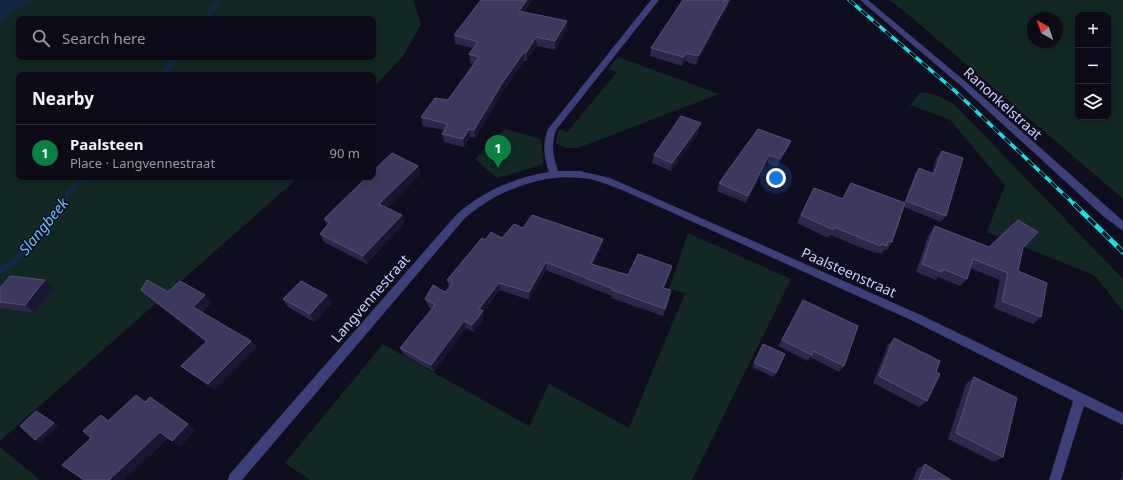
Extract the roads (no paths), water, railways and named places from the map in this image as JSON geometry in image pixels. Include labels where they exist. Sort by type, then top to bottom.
[{"type":"street","points":[[555,175],[548,154],[548,141],[552,129],[655,0]]},
{"type":"street","name":"Ranonkelstraat","points":[[864,0],[997,113],[1123,227]]},
{"type":"street","name":"Paalsteenstraat","points":[[555,175],[576,174],[596,177],[624,188],[917,318],[1123,419]]},
{"type":"street","name":"Langvennestraat","points":[[234,480],[445,234],[466,212],[484,199],[503,190],[532,180],[555,175]]},
{"type":"street","points":[[1055,480],[1080,398]]},
{"type":"water","points":[[0,0],[30,0],[0,23]]},
{"type":"waterway","name":"Slangbeek","points":[[207,16],[220,0]]},
{"type":"waterway","name":"Slangbeek","points":[[164,72],[174,60]]},
{"type":"waterway","name":"Slangbeek","points":[[0,272],[24,252],[46,220],[81,180]]},
{"type":"railway","points":[[849,0],[955,91],[1075,205]]},
{"type":"railway","points":[[1074,204],[1123,252]]},
{"type":"place","name":"Paalsteen","points":[[498,168]]}]
